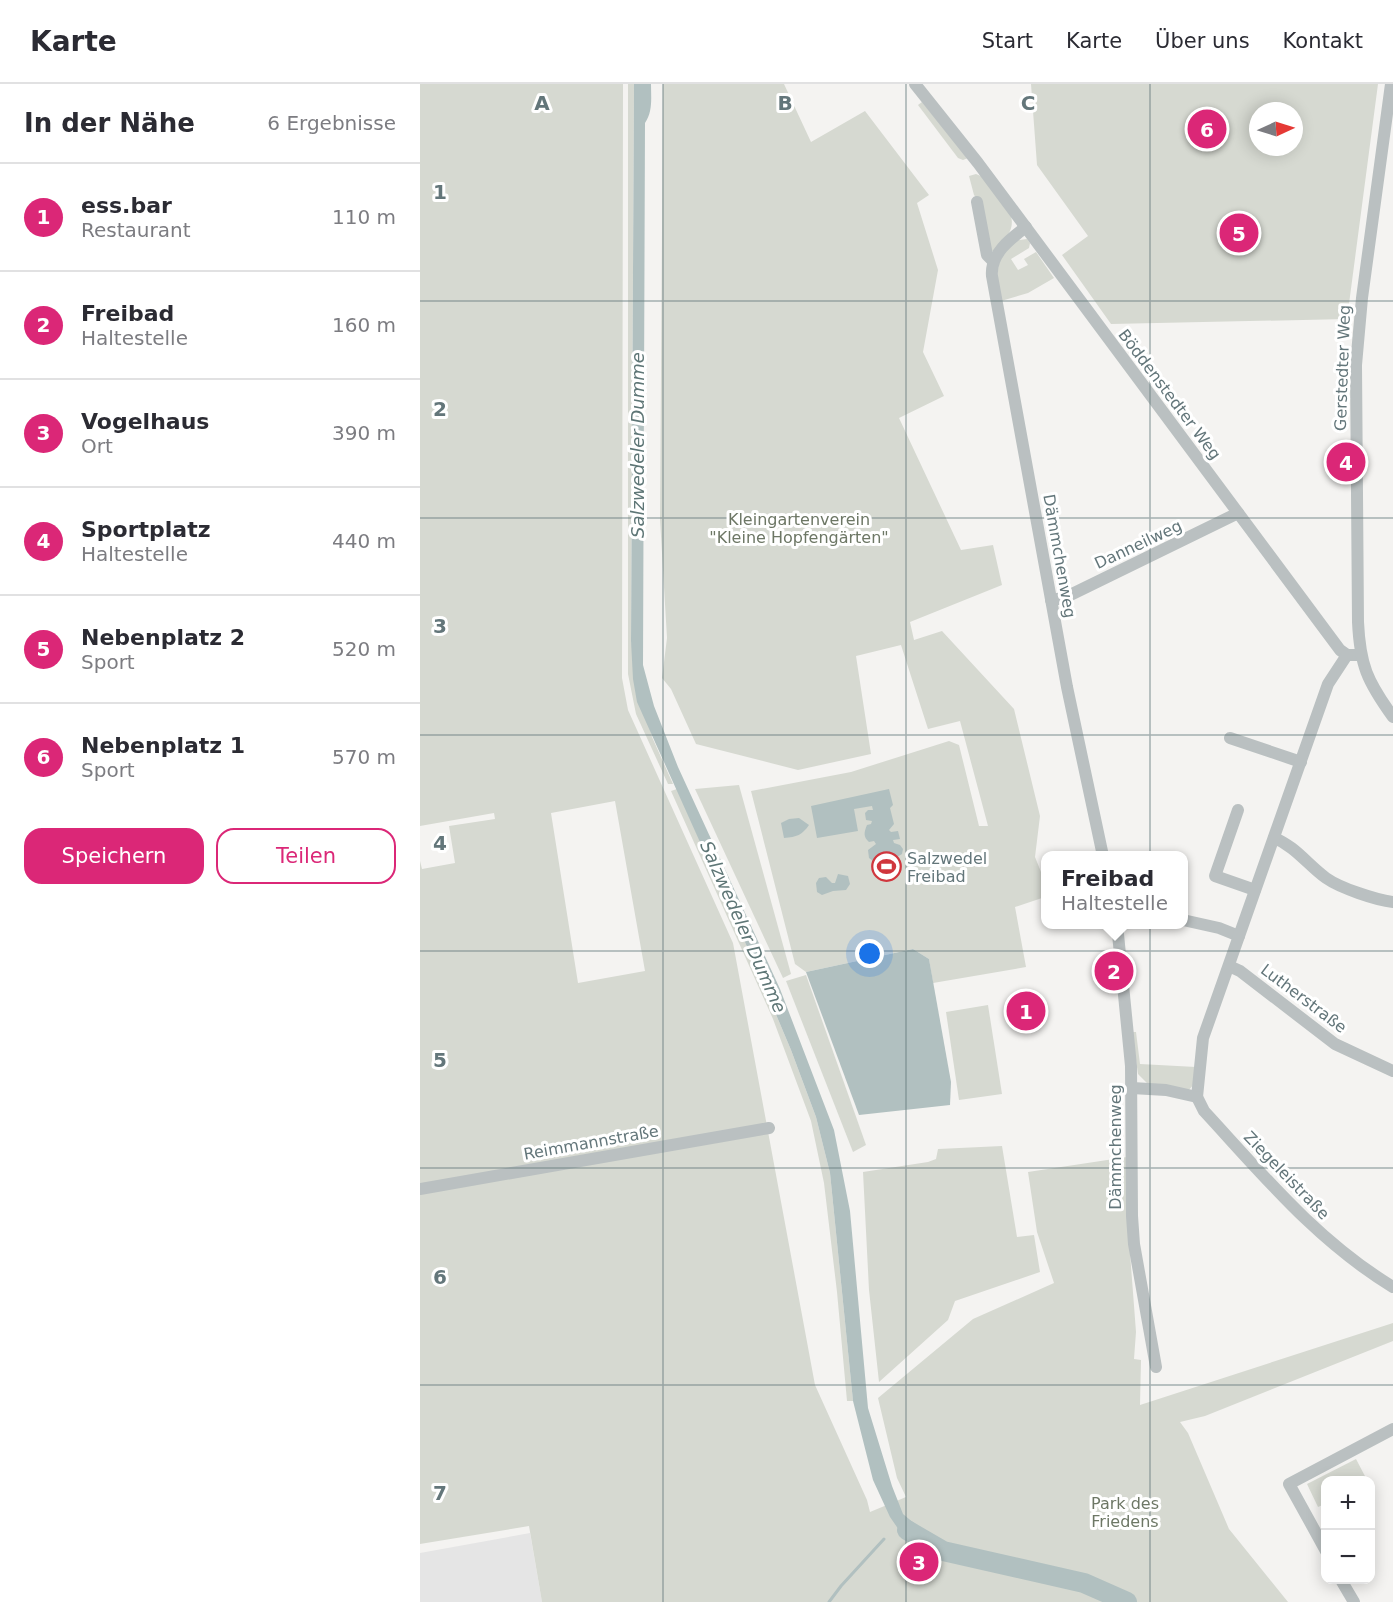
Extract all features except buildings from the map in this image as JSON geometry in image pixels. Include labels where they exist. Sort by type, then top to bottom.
[{"type":"street","name":"Böddenstedter Weg","points":[[915,84],[978,163],[1330,636],[1347,655]]},
{"type":"street","name":"Gerstedter Weg","points":[[1360,655],[1356,365],[1364,282],[1391,84]]},
{"type":"street","name":"Dämmchenweg","points":[[977,202],[987,255],[993,261],[992,276],[1051,600],[1075,728],[1102,851]]},
{"type":"street","points":[[993,261],[1007,242],[1026,227]]},
{"type":"street","name":"Danneilweg","points":[[1051,600],[1064,598],[1238,513]]},
{"type":"street","points":[[1132,1088],[1166,1090],[1197,1097],[1203,1038],[1328,684],[1347,655],[1360,655],[1372,686],[1393,717]]},
{"type":"street","points":[[1230,738],[1301,762]]},
{"type":"street","points":[[1238,810],[1215,876],[1255,890]]},
{"type":"street","points":[[1274,838],[1290,846],[1329,880],[1373,898],[1393,902]]},
{"type":"street","points":[[1188,921],[1219,928],[1239,936]]},
{"type":"street","name":"Dämmchenweg","points":[[1117,929],[1132,1088],[1132,1225],[1156,1367]]},
{"type":"street","name":"Lutherstraße","points":[[1229,966],[1240,971],[1335,1044],[1393,1071]]},
{"type":"street","name":"Ziegeleistraße","points":[[1197,1097],[1204,1111],[1297,1213],[1329,1241],[1393,1287]]},
{"type":"street","name":"Reimmannstraße","points":[[420,1190],[769,1128]]},
{"type":"street","points":[[1321,1542],[1289,1485],[1393,1429]]},
{"type":"street","points":[[1343,1584],[1354,1602]]},
{"type":"shaded area","points":[[530,1533],[542,1602],[420,1602],[420,1553]]},
{"type":"green space","name":"Park des Friedens","points":[[420,84],[623,84],[622,678],[628,710],[733,943],[815,1385],[867,1500],[870,1512],[906,1497],[897,1478],[878,1398],[973,1319],[1054,1283],[1037,1232],[1028,1172],[1127,1157],[1130,1253],[1136,1332],[1134,1359],[1141,1360],[1140,1405],[1393,1323],[1393,1341],[1205,1416],[1180,1422],[1188,1433],[1229,1529],[1288,1602],[542,1602],[529,1526],[420,1544],[420,861],[422,869],[455,863],[449,826],[495,819],[494,813],[420,826]],"holes":[[[615,801],[645,971],[578,983],[551,813]]]},
{"type":"green space","points":[[628,84],[634,84],[631,641],[652,737],[673,784],[668,784],[636,714],[628,674]]},
{"type":"green space","name":"Kleingartenverein \"Kleine Hopfengärten\"","points":[[663,84],[784,84],[811,142],[865,111],[929,195],[917,203],[938,270],[923,352],[944,396],[899,418],[961,550],[993,545],[1002,585],[910,622],[914,640],[942,631],[1014,709],[1040,816],[1035,857],[1041,872],[1041,898],[1015,907],[1026,967],[933,983],[929,959],[913,949],[806,972],[795,964],[751,791],[851,772],[949,741],[959,745],[979,826],[988,826],[960,721],[928,729],[901,645],[856,656],[871,754],[798,770],[696,744],[671,689],[662,678],[667,638],[660,519]]},
{"type":"green space","points":[[1031,84],[1378,84],[1347,319],[1111,324],[1062,255],[1088,236],[1037,165]]},
{"type":"green space","points":[[922,102],[968,158],[963,160],[958,158],[918,105]]},
{"type":"green space","points":[[976,174],[983,177],[1011,216],[1010,231],[994,251],[991,251],[979,201],[974,195],[969,176]]},
{"type":"green space","points":[[1027,239],[1030,243],[1029,248],[1011,259],[1018,270],[1028,265],[1024,259],[1036,252],[1054,278],[1028,293],[1001,301],[998,284],[999,262],[1012,241]]},
{"type":"green space","points":[[739,785],[791,974],[783,978],[695,789]]},
{"type":"green space","points":[[677,789],[753,960],[816,1117],[830,1173],[853,1401],[847,1401],[824,1183],[811,1121],[773,1019],[671,791]]},
{"type":"green space","points":[[806,975],[866,1145],[853,1152],[786,981]]},
{"type":"green space","points":[[988,1005],[1002,1094],[959,1100],[946,1012]]},
{"type":"green space","points":[[1132,1032],[1136,1032],[1140,1064],[1196,1067],[1194,1084],[1188,1091],[1149,1085],[1138,1074]]},
{"type":"green space","points":[[1002,1146],[1017,1237],[1034,1235],[1040,1272],[955,1301],[948,1320],[879,1382],[869,1290],[863,1172],[928,1162],[936,1159],[938,1149]]},
{"type":"green space","points":[[1356,1459],[1365,1476],[1323,1476]]},
{"type":"green space","points":[[1321,1477],[1321,1506],[1318,1507],[1307,1484]]},
{"type":"water","name":"Salzwedeler Dumme","points":[[634,84],[651,84],[650,109],[645,123],[643,665],[654,706],[678,767],[780,989],[834,1130],[850,1211],[868,1408],[903,1514],[927,1534],[928,1548],[899,1530],[890,1517],[873,1480],[853,1401],[830,1173],[816,1117],[753,960],[637,702],[631,641]]},
{"type":"water","points":[[889,789],[894,824],[889,830],[898,831],[900,839],[893,840],[903,849],[902,854],[873,861],[869,858],[868,850],[876,844],[874,841],[869,842],[865,836],[867,825],[872,821],[866,820],[865,813],[873,810],[872,806],[854,809],[858,831],[817,838],[811,806]]},
{"type":"water","points":[[799,818],[809,825],[799,835],[784,838],[781,823]]},
{"type":"water","points":[[838,874],[848,876],[850,884],[846,890],[822,895],[817,892],[816,883],[819,878],[826,877],[835,883]]},
{"type":"water","points":[[913,949],[929,959],[951,1082],[950,1105],[859,1115],[806,972]]},
{"type":"waterway","name":"Salzwedeler Dumme","points":[[907,1530],[943,1551],[1084,1583],[1127,1602]]},
{"type":"waterway","points":[[829,1602],[884,1539]]},
{"type":"place","name":"Nebenplatz 1","points":[[1207,129]]},
{"type":"place","name":"Nebenplatz 2","points":[[1239,233]]},
{"type":"place","name":"Sportplatz","points":[[1346,462]]},
{"type":"place","name":"Salzwedel Freibad","points":[[886,867]]},
{"type":"place","name":"Freibad","points":[[1114,971]]},
{"type":"place","name":"ess.bar","points":[[1026,1011]]},
{"type":"place","name":"Vogelhaus","points":[[919,1562]]}]
